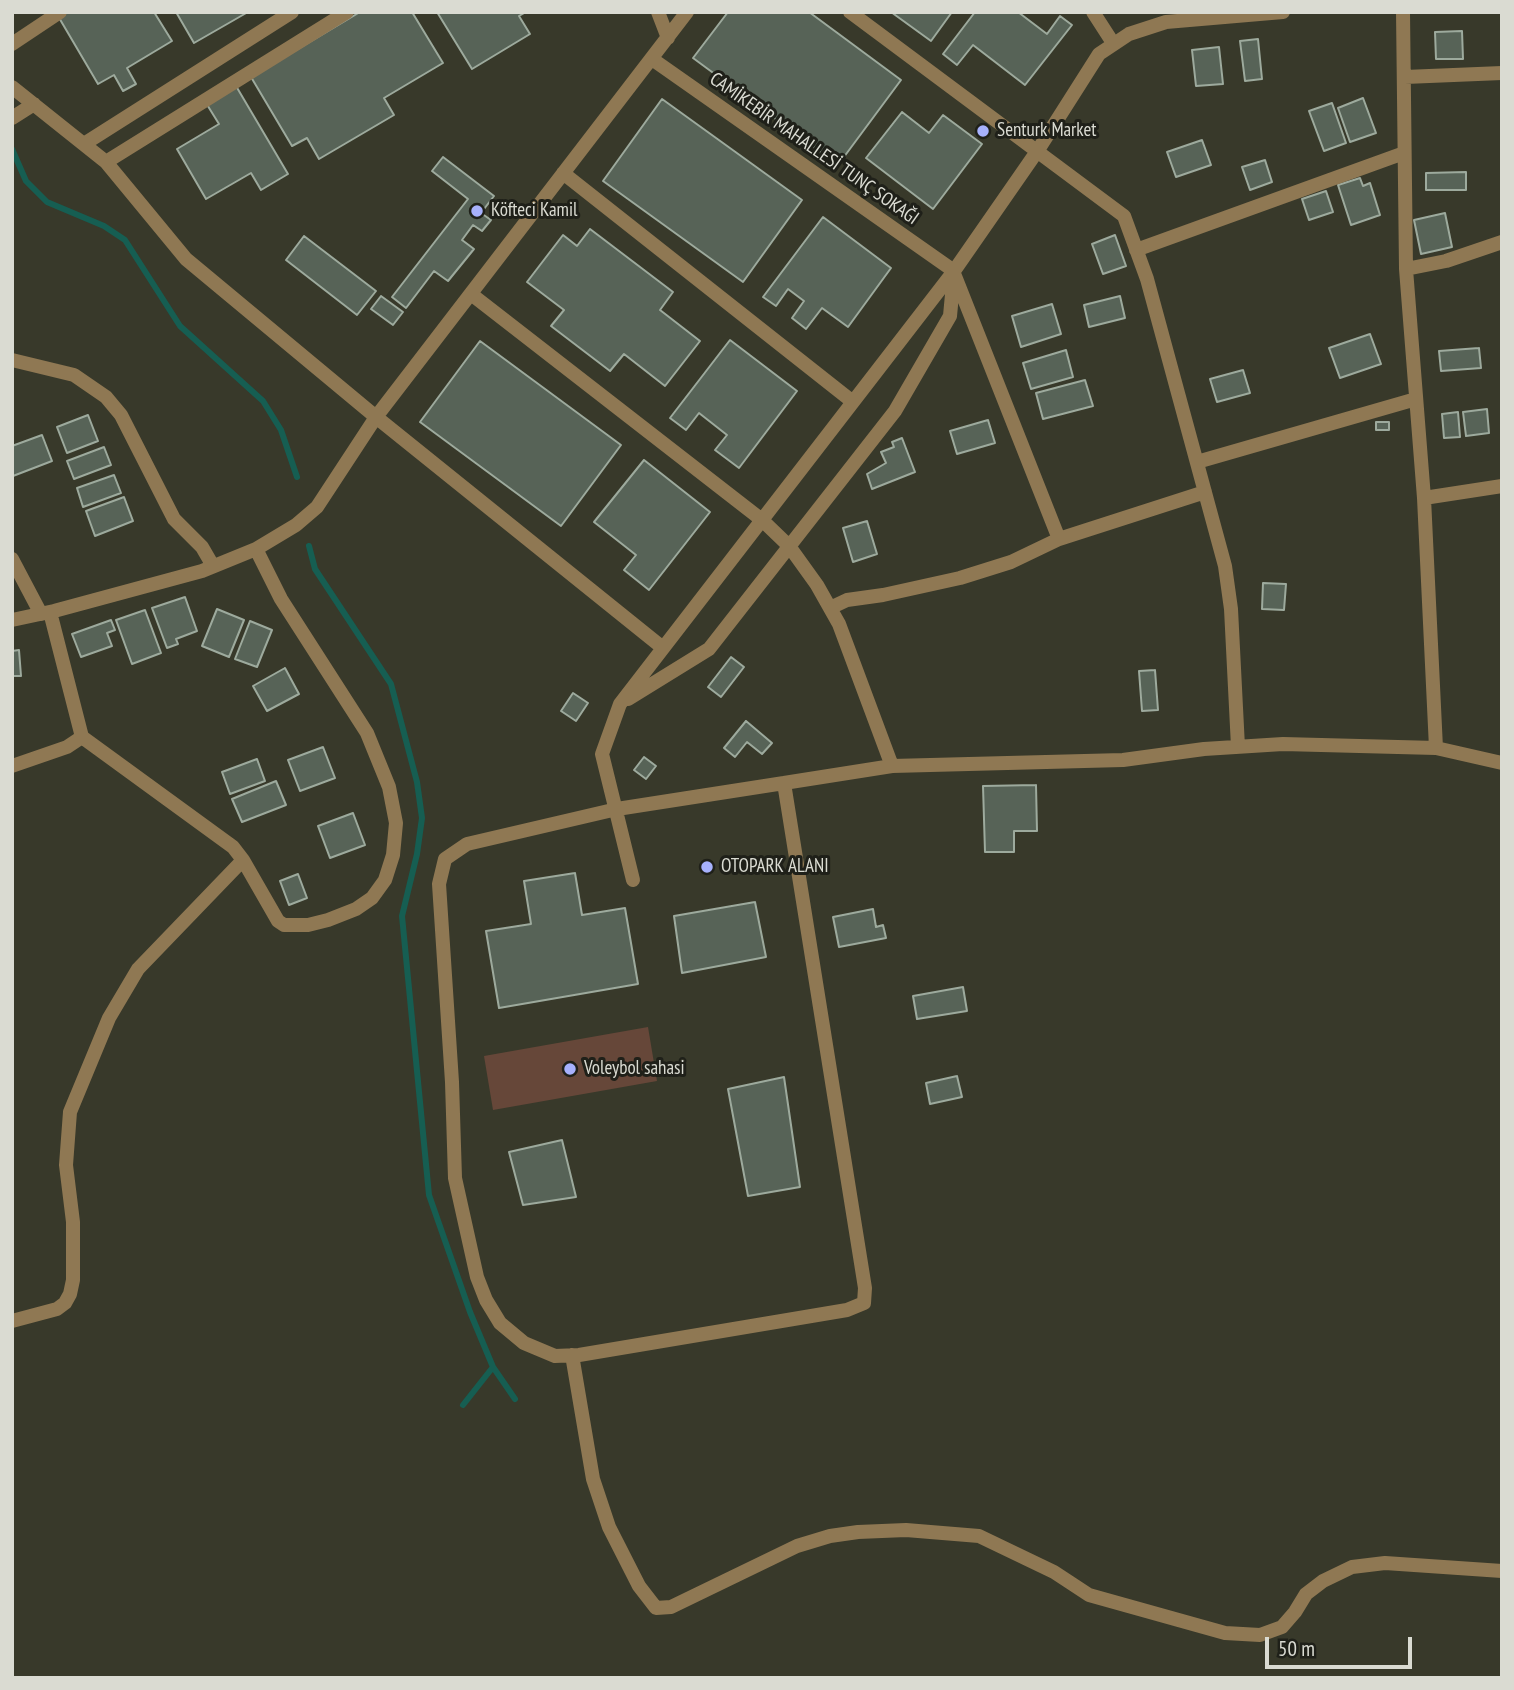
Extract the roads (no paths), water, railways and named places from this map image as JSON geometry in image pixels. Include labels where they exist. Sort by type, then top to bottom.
[{"type":"street","points":[[12,44],[60,12]]},
{"type":"street","points":[[84,144],[292,12]]},
{"type":"street","points":[[106,162],[348,12]]},
{"type":"street","points":[[658,12],[668,38]]},
{"type":"street","points":[[12,620],[213,566],[256,549],[296,525],[317,507],[376,417],[687,12]]},
{"type":"street","points":[[850,12],[1124,216],[1146,279],[1225,566],[1230,598],[1238,747]]},
{"type":"street","points":[[1093,12],[1113,43]]},
{"type":"street","points":[[633,880],[602,754],[620,704],[954,271],[1038,150],[1099,54],[1113,43],[1146,27],[1166,22],[1283,12]]},
{"type":"street","points":[[1403,12],[1406,269],[1424,498],[1436,748]]},
{"type":"street","name":"CAMİKEBİR MAHALLESİ TUNÇ SOKAĞI","points":[[652,59],[954,271]]},
{"type":"street","points":[[1405,77],[1502,73]]},
{"type":"street","points":[[12,87],[106,162],[186,259],[376,417],[663,648]]},
{"type":"street","points":[[12,118],[34,104]]},
{"type":"street","points":[[1136,250],[1404,153]]},
{"type":"street","points":[[563,173],[853,401]]},
{"type":"street","points":[[1406,269],[1446,261],[1502,242]]},
{"type":"street","points":[[954,271],[1059,539]]},
{"type":"street","points":[[620,704],[709,649],[895,411],[950,316],[954,271]]},
{"type":"street","points":[[471,294],[762,520],[789,547],[839,624],[892,766]]},
{"type":"street","points":[[12,360],[74,375],[106,397],[121,415],[174,519],[202,547],[213,566]]},
{"type":"street","points":[[1197,462],[1416,399]]},
{"type":"street","points":[[1424,498],[1502,486]]},
{"type":"street","points":[[830,608],[846,600],[883,595],[973,574],[1011,562],[1059,539],[1205,492]]},
{"type":"street","points":[[12,559],[45,613],[82,737],[144,785],[219,836],[243,860],[278,922],[284,925],[308,925],[356,909],[372,898],[385,880],[393,855],[396,823],[390,787],[366,733],[281,599],[256,549]]},
{"type":"street","points":[[12,766],[67,747],[82,737]]},
{"type":"street","points":[[784,783],[865,1288],[864,1303],[847,1310],[572,1355],[555,1356],[524,1343],[500,1323],[486,1300],[477,1277],[455,1178],[452,1082],[439,884],[445,859],[467,844],[617,809],[892,766],[1123,760],[1283,744],[1436,748],[1502,763]]},
{"type":"street","points":[[12,1321],[57,1309],[65,1303],[70,1294],[73,1280],[73,1222],[66,1165],[70,1112],[109,1017],[138,970],[243,860]]},
{"type":"street","points":[[572,1355],[593,1479],[609,1527],[639,1586],[656,1608],[671,1607],[797,1546],[830,1536],[858,1532],[906,1530],[979,1536],[1054,1572],[1089,1595],[1226,1633],[1249,1635],[1260,1635],[1282,1627],[1306,1594],[1323,1581],[1352,1567],[1384,1563],[1502,1571]]},
{"type":"waterway","points":[[12,149],[26,181],[47,202],[104,226],[125,240],[180,326],[263,401],[281,430],[297,477]]},
{"type":"waterway","points":[[309,546],[315,569],[391,684],[417,782],[422,818],[417,854],[402,916],[429,1195],[470,1312],[493,1367],[515,1399]]},
{"type":"waterway","points":[[463,1405],[493,1367]]},
{"type":"place","name":"Senturk Market","points":[[983,131]]},
{"type":"place","name":"Köfteci Kamil","points":[[477,211]]},
{"type":"place","name":"OTOPARK ALANI","points":[[707,867]]},
{"type":"place","name":"Voleybol sahasi","points":[[570,1069]]}]
